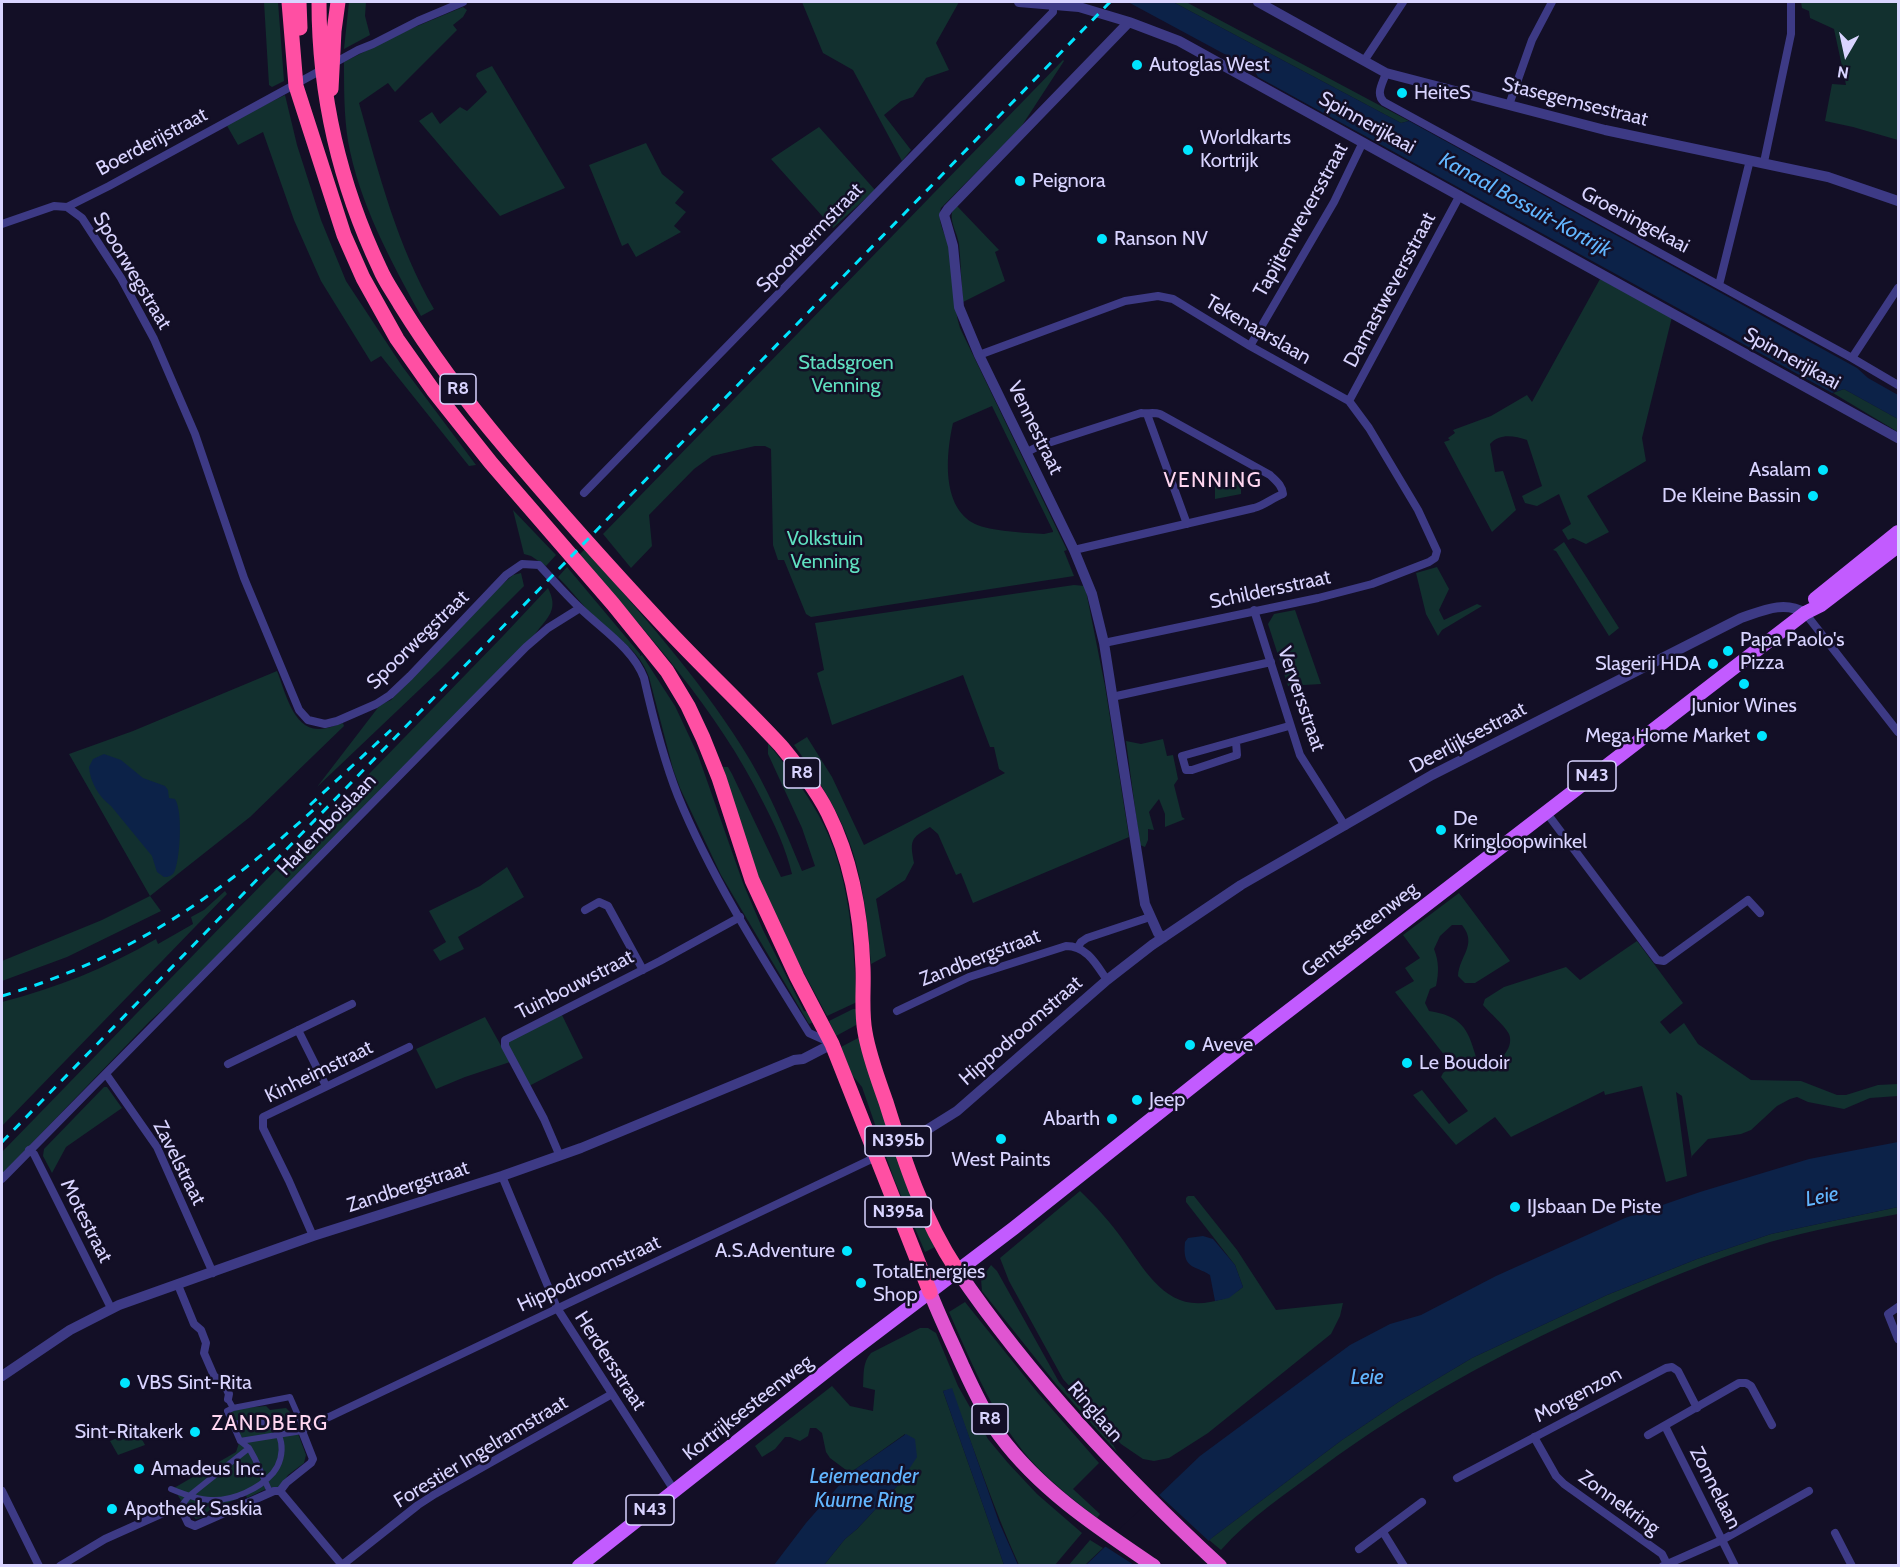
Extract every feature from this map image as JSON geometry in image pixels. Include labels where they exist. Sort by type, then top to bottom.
[{"type":"highway","points":[[289,2],[297,51]]},
{"type":"highway","points":[[297,51],[299,2]]},
{"type":"highway","points":[[319,2],[319,39],[328,94]]},
{"type":"highway","points":[[328,94],[338,2]]},
{"type":"highway","name":"R8","points":[[297,51],[312,131],[344,235],[363,278],[397,339],[433,390],[491,463],[613,603],[667,671],[688,706],[703,738],[719,778],[752,880],[797,977],[832,1044]]},
{"type":"highway","name":"R8","points":[[328,94],[329,113],[340,166],[353,205],[380,270],[416,330],[480,418],[560,513],[665,627],[781,746],[808,781],[827,812],[840,842],[856,896],[863,968],[864,1023]]},
{"type":"highway","name":"N395b","points":[[864,1023],[870,1052],[899,1145],[918,1195],[943,1248],[957,1270]]},
{"type":"highway","name":"N395a","points":[[832,1044],[876,1157],[936,1287]]},
{"type":"highway","name":"Ringlaan","points":[[957,1270],[977,1300],[1041,1380],[1106,1454],[1220,1566]]},
{"type":"highway","name":"R8","points":[[936,1287],[942,1321],[977,1396],[999,1435],[1036,1477],[1074,1510],[1154,1566]]},
{"type":"main road","name":"Gentsesteenweg","points":[[1805,612],[1815,599],[1899,532]]},
{"type":"main road","name":"Gentsesteenweg","points":[[936,1287],[1252,1039],[1805,612],[1821,605],[1899,546]]},
{"type":"main road","name":"Kortrijksesteenweg","points":[[579,1566],[936,1287]]},
{"type":"street","name":"Boerderijstraat","points":[[2,224],[54,206],[67,207],[312,73],[418,21],[463,2]]},
{"type":"street","name":"Spinnerijkaai","points":[[1019,2],[1079,7],[1129,22],[1179,41],[1899,438]]},
{"type":"street","name":"Stasegemsestraat","points":[[1258,2],[1386,73],[1605,130],[1828,177],[1899,201]]},
{"type":"street","points":[[1364,61],[1403,2]]},
{"type":"street","points":[[1509,105],[1532,40],[1552,2]]},
{"type":"street","points":[[1764,162],[1791,34],[1791,2]]},
{"type":"street","name":"Spoorbermstraat","points":[[584,493],[1053,12],[1053,4]]},
{"type":"street","name":"Vennestraat","points":[[1129,22],[944,214],[954,246],[959,307],[1074,550],[1092,594],[1104,643],[1145,904],[1150,917]]},
{"type":"street","name":"Groeningekaai","points":[[1386,73],[1379,97],[1386,103],[1899,385]]},
{"type":"street","name":"Tapijtenweversstraat","points":[[1250,346],[1334,202],[1363,142]]},
{"type":"street","points":[[1719,285],[1750,160]]},
{"type":"street","name":"Damastweversstraat","points":[[1348,400],[1460,195]]},
{"type":"street","name":"Spoorwegstraat","points":[[67,207],[81,218],[121,278],[154,339],[195,434],[244,578],[299,710],[308,720],[332,723],[376,704],[390,695],[457,629],[506,575],[522,564],[539,565],[639,665],[665,761],[679,798],[722,888],[809,1033],[832,1044]]},
{"type":"street","points":[[1852,358],[1899,288]]},
{"type":"street","name":"Tekenaarslaan","points":[[980,355],[1125,302],[1158,296],[1173,300],[1348,400],[1369,428],[1418,510],[1434,541],[1437,555]]},
{"type":"street","points":[[1027,452],[1141,413],[1153,412],[1270,475],[1281,486],[1283,494],[1272,498],[1264,505],[1074,550]]},
{"type":"street","points":[[1147,414],[1187,524]]},
{"type":"street","name":"Schildersstraat","points":[[1104,643],[1372,584],[1429,562],[1437,555]]},
{"type":"street","name":"Deerlijksestraat","points":[[1162,938],[1241,885],[1432,775],[1741,618],[1777,607],[1795,608],[1805,612]]},
{"type":"street","name":"Harlemboislaan","points":[[2,1179],[526,647],[548,628],[580,608]]},
{"type":"street","name":"Verversstraat","points":[[1254,610],[1300,756],[1345,826]]},
{"type":"street","points":[[1805,612],[1899,732]]},
{"type":"street","points":[[1112,697],[1271,662]]},
{"type":"street","points":[[1236,742],[1237,755],[1232,758],[1186,770],[1182,756],[1289,726]]},
{"type":"street","points":[[1546,812],[1658,960],[1664,961],[1748,900],[1760,913]]},
{"type":"street","points":[[585,910],[600,902],[609,906],[643,970]]},
{"type":"street","name":"Tuinbouwstraat","points":[[559,1154],[544,1119],[505,1046],[507,1038],[643,970],[740,917]]},
{"type":"street","points":[[1150,917],[1162,938]]},
{"type":"street","name":"Zandbergstraat","points":[[897,1011],[948,985],[1066,946],[1078,947],[1087,938],[1150,917]]},
{"type":"street","name":"Hippodroomstraat","points":[[899,1145],[957,1111],[1107,980],[1162,938]]},
{"type":"street","points":[[1078,947],[1091,957],[1107,980]]},
{"type":"street","points":[[228,1064],[352,1004]]},
{"type":"street","points":[[298,1030],[326,1086]]},
{"type":"street","name":"Zandbergstraat","points":[[3,1371],[111,1308],[313,1236],[502,1176],[591,1143],[794,1060],[803,1059],[832,1044]]},
{"type":"street","name":"Kinheimstraat","points":[[313,1236],[262,1121],[267,1114],[409,1047]]},
{"type":"street","name":"Zavelstraat","points":[[106,1074],[157,1147],[213,1273]]},
{"type":"street","name":"Motestraat","points":[[29,1150],[34,1154],[111,1308]]},
{"type":"street","name":"Hippodroomstraat","points":[[303,1431],[876,1157]]},
{"type":"street","name":"Herdersstraat","points":[[502,1176],[557,1308],[674,1490]]},
{"type":"street","points":[[178,1285],[194,1324],[201,1330],[207,1343],[204,1353],[214,1376],[224,1383],[233,1408]]},
{"type":"street","points":[[1899,1307],[1888,1314],[1899,1339]]},
{"type":"street","name":"Morgenzon","points":[[1457,1478],[1666,1368],[1672,1367],[1678,1371],[1697,1408]]},
{"type":"street","points":[[1648,1435],[1739,1383],[1751,1386],[1772,1425]]},
{"type":"street","name":"Forestier Ingelramstraat","points":[[342,1565],[435,1494],[612,1394]]},
{"type":"street","points":[[270,1492],[249,1448],[240,1441],[227,1411],[290,1397],[313,1459],[280,1491]]},
{"type":"street","points":[[171,1489],[189,1496],[212,1500],[231,1498],[265,1481],[280,1460],[279,1434],[272,1426],[260,1422],[232,1424]]},
{"type":"street","name":"Zonnelaan","points":[[1665,1426],[1735,1566]]},
{"type":"street","points":[[240,1441],[303,1431]]},
{"type":"street","name":"Zonnekring","points":[[1534,1437],[1556,1476],[1564,1484],[1662,1554],[1665,1565],[1722,1540],[1809,1491]]},
{"type":"street","points":[[179,1509],[189,1496],[249,1448]]},
{"type":"street","points":[[2,1491],[39,1566]]},
{"type":"street","points":[[60,1566],[105,1539],[171,1510],[183,1511],[188,1523],[195,1526],[270,1492],[280,1491],[342,1565]]},
{"type":"street","points":[[1359,1549],[1422,1502]]},
{"type":"street","points":[[1383,1532],[1404,1566]]},
{"type":"street","points":[[1835,1533],[1852,1566]]},
{"type":"green space","points":[[264,2],[278,2],[284,81],[272,87],[269,85]]},
{"type":"green space","points":[[349,2],[366,2],[365,16],[370,35],[344,49]]},
{"type":"green space","points":[[802,2],[959,2],[936,43],[949,70],[926,78],[913,97],[901,101],[884,115],[911,150],[902,161],[853,70],[823,53]]},
{"type":"green space","points":[[1173,2],[1186,2],[1409,121],[1401,123]]},
{"type":"green space","points":[[1801,2],[1898,2],[1898,140],[1825,121],[1832,84],[1846,85],[1834,29],[1810,18],[1809,11],[1802,8]]},
{"type":"green space","points":[[463,7],[467,10],[463,17],[453,25],[457,30],[395,92],[388,83],[359,103],[399,234],[409,260],[434,309],[421,316],[377,231],[353,164],[344,102],[344,62],[403,32]]},
{"type":"green space","points":[[1063,60],[1021,127],[941,208],[940,220],[950,247],[960,328],[1067,550],[1064,551],[1074,576],[811,617],[806,614],[784,560],[778,560],[773,545],[771,449],[765,446],[755,446],[712,456],[694,469],[649,515],[652,546],[631,568],[603,534]],"holes":[[[992,406],[1053,532],[1044,534],[1018,532],[982,526],[964,516],[956,505],[951,493],[948,464],[953,423]]]},
{"type":"green space","points":[[492,66],[565,188],[500,216],[419,121],[432,112],[440,124],[460,107],[467,111],[487,92],[476,76],[477,73]]},
{"type":"green space","points":[[285,95],[297,145],[321,220],[346,281],[402,366],[476,465],[469,466],[381,356],[371,362],[321,281],[294,220],[263,132],[238,145],[226,124]]},
{"type":"green space","points":[[819,127],[875,190],[833,228],[771,159]]},
{"type":"green space","points":[[646,143],[662,174],[684,192],[675,203],[686,212],[674,226],[681,232],[636,257],[628,243],[622,246],[589,165]]},
{"type":"green space","points":[[957,206],[999,250],[995,252],[1005,281],[963,302],[959,244],[952,216]]},
{"type":"green space","points":[[1600,279],[1672,317],[1642,438],[1646,461],[1587,496],[1609,532],[1586,544],[1573,538],[1568,540],[1562,530],[1571,524],[1559,494],[1537,506],[1525,503],[1522,496],[1542,486],[1527,440],[1512,437],[1498,438],[1490,444],[1495,472],[1503,471],[1516,510],[1492,532],[1444,442],[1450,440],[1448,438],[1455,433],[1453,430],[1491,416],[1527,395],[1532,402]]},
{"type":"green space","points":[[1844,389],[1898,419],[1898,432],[1833,393]]},
{"type":"green space","points":[[1215,478],[1241,482],[1241,494],[1215,499]]},
{"type":"green space","points":[[513,510],[556,555],[546,566],[524,554]]},
{"type":"green space","points":[[1564,542],[1619,628],[1609,636],[1556,551],[1553,550]]},
{"type":"green space","points":[[585,549],[667,645],[725,720],[775,808],[802,871],[815,866],[802,828],[768,754],[768,743],[813,805],[829,836],[843,882],[854,954],[857,1002],[827,1016],[772,913],[738,822],[723,767],[728,767],[732,774],[781,877],[792,874],[780,837],[763,802],[724,735],[679,673],[579,555]]},
{"type":"green space","points":[[567,567],[640,656],[642,655],[675,706],[698,755],[743,883],[763,930],[804,1011],[809,1012],[814,1022],[809,1024],[721,875],[673,769],[645,667],[633,651],[596,619],[558,577]]},
{"type":"green space","points":[[1437,567],[1449,589],[1439,610],[1444,620],[1477,604],[1482,606],[1442,630],[1438,636],[1426,614],[1416,573]]},
{"type":"green space","points":[[521,573],[524,586],[317,787],[380,705],[391,700],[499,587],[513,575]]},
{"type":"green space","points":[[1074,585],[1085,586],[1105,686],[1129,837],[973,903],[961,873],[956,875],[938,834],[930,827],[918,834],[913,841],[914,863],[905,880],[876,899],[886,956],[871,964],[864,900],[851,847],[830,801],[794,745],[807,737],[832,777],[864,845],[1005,773],[999,769],[994,747],[990,747],[963,675],[832,725],[817,673],[824,670],[815,623]]},
{"type":"green space","points":[[548,588],[552,608],[548,618],[535,634],[183,991],[150,1021],[2,1174],[2,1152]]},
{"type":"green space","points":[[1295,610],[1321,684],[1288,686],[1268,624],[1274,614]]},
{"type":"green space","points":[[277,671],[291,708],[303,723],[311,728],[320,729],[343,723],[344,726],[250,817],[150,896],[69,754],[133,731]]},
{"type":"green space","points":[[1163,739],[1167,756],[1173,755],[1178,779],[1174,785],[1182,817],[1185,819],[1165,827],[1165,814],[1159,799],[1149,812],[1154,830],[1148,829],[1148,840],[1145,847],[1140,845],[1126,741],[1141,744]]},
{"type":"green space","points":[[507,867],[524,897],[458,937],[464,949],[440,961],[433,950],[446,942],[429,911],[480,886]]},
{"type":"green space","points":[[225,891],[227,894],[2,1126],[2,1002],[81,976],[156,939],[158,944],[193,924],[191,917],[204,910]]},
{"type":"green space","points":[[1459,893],[1510,961],[1475,983],[1465,983],[1458,976],[1468,939],[1462,925],[1452,925],[1440,936],[1434,949],[1438,963],[1437,981],[1436,986],[1430,989],[1425,1003],[1429,1011],[1449,1016],[1462,1025],[1470,1038],[1476,1057],[1488,1062],[1499,1059],[1506,1052],[1510,1043],[1509,1034],[1483,1005],[1485,999],[1504,987],[1566,967],[1580,980],[1637,941],[1683,1003],[1660,1022],[1670,1034],[1684,1023],[1698,1044],[1751,1080],[1801,1081],[1837,1095],[1846,1095],[1878,1085],[1898,1084],[1898,1096],[1870,1098],[1844,1109],[1808,1102],[1797,1097],[1790,1099],[1777,1106],[1751,1130],[1741,1134],[1708,1139],[1692,1156],[1692,1159],[1682,1096],[1676,1092],[1687,1176],[1666,1182],[1642,1086],[1605,1095],[1604,1091],[1511,1137],[1495,1117],[1456,1145],[1413,1095],[1422,1090],[1449,1124],[1468,1111],[1441,1077],[1452,1065],[1395,992],[1414,981],[1405,968],[1420,958],[1403,935]]},
{"type":"green space","points":[[150,896],[161,911],[67,957],[2,981],[2,961],[102,920]]},
{"type":"green space","points":[[857,1009],[858,1024],[836,1036],[829,1021]]},
{"type":"green space","points":[[561,1013],[583,1058],[529,1086],[507,1044],[508,1041]]},
{"type":"green space","points":[[485,1017],[510,1062],[436,1089],[416,1049]]},
{"type":"green space","points":[[860,1037],[935,1247],[925,1252],[894,1179],[862,1087],[852,1075],[841,1047]]},
{"type":"green space","points":[[104,1087],[107,1087],[122,1108],[66,1147],[52,1173],[43,1156],[44,1149]]},
{"type":"green space","points":[[1080,1191],[1118,1233],[1158,1286],[1181,1300],[1195,1303],[1220,1300],[1243,1287],[1235,1265],[1186,1202],[1188,1196],[1194,1196],[1237,1250],[1276,1310],[1343,1303],[1340,1316],[1331,1334],[1208,1433],[1169,1458],[1154,1461],[1143,1459],[1121,1444],[1063,1379],[1009,1281],[1000,1258]]},
{"type":"green space","points":[[1898,1207],[1898,1214],[1834,1226],[1770,1242],[1726,1257],[1618,1300],[1525,1344],[1455,1381],[1354,1444],[1269,1506],[1221,1550],[1209,1540],[1342,1440],[1400,1401],[1472,1358],[1607,1295],[1697,1259],[1771,1234]]},
{"type":"green space","points":[[991,1265],[997,1271],[1059,1382],[1110,1439],[1117,1452],[1056,1384],[982,1291],[981,1279]]},
{"type":"green space","points":[[965,1302],[1038,1393],[1099,1463],[1073,1489],[1100,1514],[1097,1518],[1037,1467],[1022,1450],[997,1413],[949,1312]]},
{"type":"green space","points":[[920,1328],[928,1328],[936,1333],[958,1386],[988,1439],[1037,1494],[1082,1533],[1055,1565],[1019,1565],[951,1389],[943,1391],[1004,1565],[824,1565],[845,1539],[900,1483],[905,1434],[850,1473],[830,1458],[826,1452],[822,1433],[816,1428],[810,1428],[808,1436],[800,1441],[785,1437],[775,1449],[762,1457],[755,1446],[832,1386],[850,1406],[873,1411],[875,1390],[863,1387],[864,1369],[868,1357],[871,1353]]},
{"type":"green space","points":[[266,1406],[270,1410],[286,1408],[290,1412],[306,1455],[304,1463],[288,1475],[280,1487],[266,1489],[247,1498],[246,1495],[207,1512],[208,1516],[196,1519],[174,1488],[236,1452],[239,1443],[224,1410]]},
{"type":"green space","points":[[137,1430],[145,1445],[118,1455],[110,1441]]},
{"type":"green space","points":[[1090,1540],[1103,1548],[1085,1565],[1068,1566]]},
{"type":"water","name":"Kanaal Bossuit-Kortrijk","points":[[1128,2],[1173,2],[1401,123],[1409,121],[1857,368],[1868,378],[1898,395],[1898,419],[1844,389],[1832,393],[1258,77],[1254,70]]},
{"type":"water","points":[[104,754],[121,760],[143,778],[165,786],[169,798],[175,799],[180,823],[179,845],[177,864],[171,876],[164,877],[157,872],[152,856],[96,789],[89,767],[93,759]]},
{"type":"water","name":"Leie","points":[[1898,1142],[1898,1207],[1771,1234],[1697,1259],[1607,1295],[1472,1358],[1400,1401],[1342,1440],[1213,1537],[1182,1565],[1085,1566],[1200,1456],[1350,1345],[1390,1324],[1421,1315],[1496,1276],[1625,1218],[1700,1192],[1809,1159]]},
{"type":"water","points":[[1203,1236],[1213,1239],[1235,1265],[1243,1287],[1229,1298],[1215,1301],[1210,1275],[1191,1265],[1186,1258],[1185,1242],[1188,1238]]},
{"type":"water","points":[[952,1388],[999,1522],[1018,1565],[1004,1565],[943,1391]]},
{"type":"water","name":"Leiemeander Kuurne Ring","points":[[906,1434],[915,1439],[917,1457],[900,1483],[845,1539],[824,1565],[774,1565],[806,1523],[850,1473]]},
{"type":"pier","points":[[1157,1493],[1211,1543],[1186,1566],[1134,1565],[1103,1545]]},
{"type":"railway","points":[[2,1142],[1110,2]]},
{"type":"railway","points":[[310,805],[391,730]]},
{"type":"railway","points":[[2,996],[93,962],[173,919],[248,866],[321,803]]},
{"type":"place","name":"Autoglas West","points":[[1137,65]]},
{"type":"place","name":"HeiteS","points":[[1402,93]]},
{"type":"place","name":"Worldkarts Kortrijk","points":[[1188,150]]},
{"type":"place","name":"Peignora","points":[[1020,181]]},
{"type":"place","name":"Ranson NV","points":[[1102,239]]},
{"type":"place","name":"Asalam","points":[[1823,470]]},
{"type":"place","name":"De Kleine Bassin","points":[[1813,496]]},
{"type":"place","name":"Papa Paolo's Pizza","points":[[1728,651]]},
{"type":"place","name":"Slagerij HDA","points":[[1713,664]]},
{"type":"place","name":"Junior Wines","points":[[1744,684]]},
{"type":"place","name":"Mega Home Market","points":[[1762,736]]},
{"type":"place","name":"De Kringloopwinkel","points":[[1441,830]]},
{"type":"place","name":"Aveve","points":[[1190,1045]]},
{"type":"place","name":"Le Boudoir","points":[[1407,1063]]},
{"type":"place","name":"Jeep","points":[[1137,1100]]},
{"type":"place","name":"Abarth","points":[[1112,1119]]},
{"type":"place","name":"West Paints","points":[[1001,1139]]},
{"type":"place","name":"IJsbaan De Piste","points":[[1515,1207]]},
{"type":"place","name":"A.S.Adventure","points":[[847,1251]]},
{"type":"place","name":"TotalEnergies Shop","points":[[861,1283]]},
{"type":"place","name":"VBS Sint-Rita","points":[[125,1383]]},
{"type":"place","name":"Sint-Ritakerk","points":[[195,1432]]},
{"type":"place","name":"Amadeus Inc.","points":[[139,1469]]},
{"type":"place","name":"Apotheek Saskia","points":[[112,1509]]},
{"type":"district","name":"VENNING","points":[[1213,481]]},
{"type":"district","name":"ZANDBERG","points":[[270,1424]]},
{"type":"park label","name":"Stadsgroen Venning","points":[[846,374]]},
{"type":"park label","name":"Volkstuin Venning","points":[[825,550]]}]
